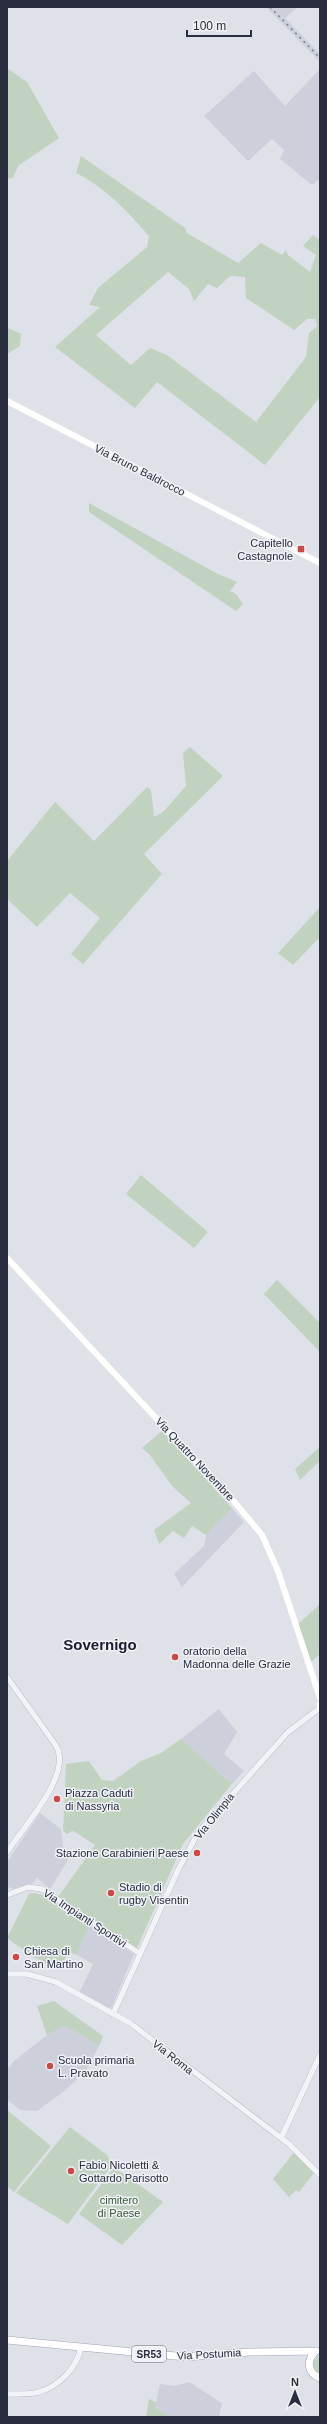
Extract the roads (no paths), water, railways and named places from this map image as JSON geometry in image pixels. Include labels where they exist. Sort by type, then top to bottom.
[{"type":"main road","name":"Via Bruno Baldrocco","points":[[7,401],[320,563]]},
{"type":"main road","name":"Via Quattro Novembre","points":[[7,1258],[237,1505],[262,1535],[278,1571],[320,1698]]},
{"type":"main road","name":"Via Postumia","points":[[7,2340],[186,2357],[291,2351],[307,2353],[318,2351]]},
{"type":"main road","points":[[291,2351],[304,2356],[312,2374],[319,2378]]},
{"type":"main road","points":[[309,2366],[311,2357],[318,2351]]},
{"type":"street","points":[[7,1677],[57,1747],[60,1763],[54,1783],[7,1852]]},
{"type":"street","name":"Via Olimpia","points":[[112,2014],[139,1953],[198,1833],[288,1732],[320,1707]]},
{"type":"street","name":"Via Impianti Sportivi","points":[[7,1895],[28,1887],[42,1889],[139,1953]]},
{"type":"street","name":"Via Roma","points":[[7,1974],[27,1974],[56,1982],[140,2031],[223,2096],[281,2138],[301,2154],[320,2175]]},
{"type":"street","points":[[281,2138],[320,2055]]},
{"type":"street","points":[[7,2394],[38,2392],[60,2380],[75,2365],[81,2348]]},
{"type":"railway","points":[[270,7],[320,58]]},
{"type":"place","name":"Capitello Castagnole","points":[[301,549]]},
{"type":"place","name":"oratorio della Madonna delle Grazie","points":[[175,1657]]},
{"type":"place","name":"Piazza Caduti di Nassyria","points":[[57,1799]]},
{"type":"place","name":"Stazione Carabinieri Paese","points":[[197,1853]]},
{"type":"place","name":"Stadio di rugby Visentin","points":[[111,1893]]},
{"type":"place","name":"Chiesa di San Martino","points":[[16,1957]]},
{"type":"place","name":"Scuola primaria L. Pravato","points":[[50,2066]]},
{"type":"place","name":"Fabio Nicoletti & Gottardo Parisotto","points":[[71,2171]]},
{"type":"district","name":"Sovernigo","points":[[100,1644]]},
{"type":"park label","name":"cimitero di Paese","points":[[119,2206]]}]
